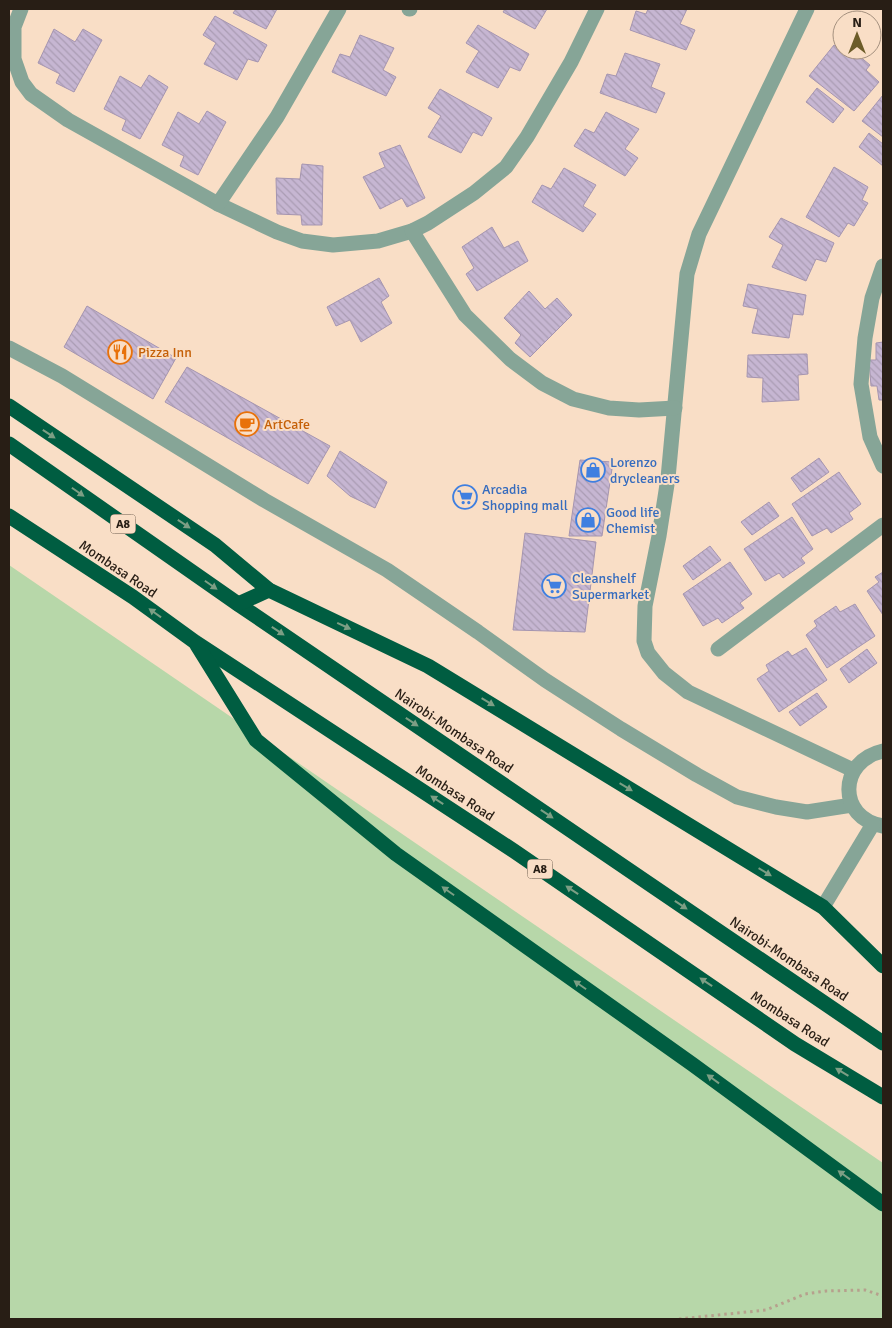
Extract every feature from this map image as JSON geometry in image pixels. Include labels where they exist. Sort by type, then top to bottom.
[{"type":"highway","points":[[9,406],[214,544],[269,590],[428,666],[823,907],[883,966]]},
{"type":"highway","name":"Nairobi-Mombasa Road","points":[[9,444],[238,604],[883,1042]]},
{"type":"highway","name":"Mombasa Road","points":[[9,516],[134,598],[195,642],[514,851],[795,1044],[883,1097]]},
{"type":"highway","points":[[238,604],[269,590]]},
{"type":"highway","points":[[195,642],[256,740],[381,842],[692,1064],[883,1204]]},
{"type":"street","points":[[21,9],[14,27],[14,59],[22,82],[31,94],[68,120],[218,204],[277,232],[302,241],[332,245],[378,241],[412,231],[428,223],[474,193],[506,167],[527,137],[571,62],[597,9]]},
{"type":"street","points":[[218,204],[277,117],[339,9]]},
{"type":"street","points":[[807,9],[699,234],[687,274],[668,478],[660,536],[645,606],[644,641],[648,653],[664,673],[688,692],[853,770]]},
{"type":"street","points":[[412,231],[465,315],[510,359],[542,383],[574,399],[609,408],[638,410],[675,408]]},
{"type":"street","points":[[883,266],[872,298],[865,338],[861,384],[870,437],[883,466]]},
{"type":"street","points":[[9,348],[62,376],[264,500],[387,570],[545,680],[621,730],[737,797],[776,807],[807,812],[852,805]]},
{"type":"street","points":[[718,649],[883,525]]},
{"type":"street","points":[[823,907],[878,825],[862,818],[852,805],[849,796],[849,782],[853,770],[862,760],[873,753],[883,751]]},
{"type":"path","points":[[679,1319],[766,1310],[805,1294],[826,1291],[865,1290],[883,1296]]},
{"type":"green space","points":[[9,565],[883,1163],[883,1319],[9,1319]]},
{"type":"building","points":[[236,9],[277,9],[266,29],[233,13]]},
{"type":"building","points":[[505,9],[547,9],[535,29],[503,12]]},
{"type":"building","points":[[648,9],[687,9],[680,24],[695,30],[686,50],[630,30],[636,11],[646,14]]},
{"type":"building","points":[[215,16],[267,45],[258,62],[248,59],[237,80],[204,64],[216,43],[203,35]]},
{"type":"building","points":[[478,25],[529,54],[520,71],[510,67],[498,88],[466,72],[479,51],[466,43]]},
{"type":"building","points":[[54,29],[75,42],[83,29],[102,40],[74,92],[56,83],[60,74],[38,63]]},
{"type":"building","points":[[360,35],[394,48],[383,70],[396,77],[386,96],[332,72],[340,54],[350,57]]},
{"type":"building","points":[[832,47],[832,60],[864,60],[870,65],[866,70],[879,82],[854,111],[809,76]]},
{"type":"building","points":[[625,53],[660,64],[651,87],[665,93],[656,113],[600,93],[607,74],[616,76]]},
{"type":"building","points":[[149,75],[168,87],[140,139],[122,130],[126,120],[104,109],[120,76],[141,88]]},
{"type":"building","points":[[817,88],[844,109],[833,123],[806,102]]},
{"type":"building","points":[[440,89],[492,118],[482,136],[473,132],[461,153],[428,137],[441,116],[428,108]]},
{"type":"building","points":[[883,95],[883,137],[862,121]]},
{"type":"building","points":[[207,111],[226,122],[198,175],[180,166],[184,156],[162,145],[178,112],[199,124]]},
{"type":"building","points":[[606,112],[639,129],[625,149],[638,158],[625,176],[574,146],[585,129],[594,133]]},
{"type":"building","points":[[869,133],[883,144],[883,166],[859,147]]},
{"type":"building","points":[[400,145],[425,198],[407,207],[402,198],[380,209],[363,177],[385,167],[379,153]]},
{"type":"building","points":[[302,164],[323,166],[322,225],[302,225],[301,215],[277,214],[276,178],[300,179]]},
{"type":"building","points":[[834,167],[868,187],[862,200],[868,203],[854,226],[848,223],[839,237],[806,217]]},
{"type":"building","points":[[564,168],[596,185],[583,206],[596,214],[583,232],[532,202],[542,185],[551,189]]},
{"type":"building","points":[[781,218],[834,243],[826,262],[816,259],[806,281],[772,267],[783,245],[769,237]]},
{"type":"building","points":[[492,227],[504,248],[518,241],[528,261],[477,291],[466,274],[474,268],[462,247]]},
{"type":"building","points":[[379,278],[389,296],[381,302],[392,323],[361,342],[350,320],[336,326],[327,307]]},
{"type":"building","points":[[748,284],[806,295],[803,315],[793,314],[789,338],[752,333],[758,309],[743,306]]},
{"type":"building","points":[[529,291],[545,309],[557,298],[572,315],[530,357],[515,343],[521,335],[504,318]]},
{"type":"building","name":"Pizza Inn","points":[[87,306],[176,358],[153,399],[64,347]]},
{"type":"building","points":[[883,342],[883,400],[879,400],[877,386],[871,386],[869,360],[876,360],[876,343]]},
{"type":"building","points":[[807,354],[808,374],[798,375],[799,400],[762,402],[763,378],[747,377],[748,355]]},
{"type":"building","name":"ArtCafe","points":[[187,367],[330,446],[308,484],[165,402]]},
{"type":"building","points":[[340,451],[387,482],[375,508],[350,496],[327,476]]},
{"type":"building","points":[[819,458],[829,472],[801,492],[791,478]]},
{"type":"building","points":[[580,460],[613,462],[602,536],[569,536]]},
{"type":"building","points":[[839,472],[861,504],[849,513],[853,519],[831,533],[827,528],[812,536],[792,504]]},
{"type":"building","points":[[769,502],[779,516],[752,535],[741,522]]},
{"type":"building","points":[[792,517],[813,549],[801,558],[805,563],[783,578],[779,573],[765,581],[744,549]]},
{"type":"building","name":"Cleanshelf Supermarket","points":[[525,533],[596,542],[585,632],[513,630]]},
{"type":"building","points":[[710,546],[721,560],[693,580],[683,566]]},
{"type":"building","points":[[730,562],[752,594],[740,603],[744,608],[722,623],[718,618],[703,626],[683,594]]},
{"type":"building","points":[[883,572],[883,615],[867,591],[879,582],[875,577]]},
{"type":"building","points":[[855,604],[875,636],[827,668],[806,635],[817,626],[814,621],[836,606],[840,612]]},
{"type":"building","points":[[806,648],[827,680],[779,712],[757,679],[769,671],[766,665],[788,651],[792,656]]},
{"type":"building","points":[[867,649],[877,663],[849,683],[840,669]]},
{"type":"building","points":[[817,693],[827,707],[800,726],[789,712]]},
{"type":"place","name":"Pizza Inn","points":[[120,352]]},
{"type":"place","name":"ArtCafe","points":[[247,424]]},
{"type":"place","name":"Lorenzo drycleaners","points":[[593,470]]},
{"type":"place","name":"Arcadia Shopping mall","points":[[465,497]]},
{"type":"place","name":"Good life Chemist","points":[[588,520]]},
{"type":"place","name":"Cleanshelf Supermarket","points":[[554,586]]}]
